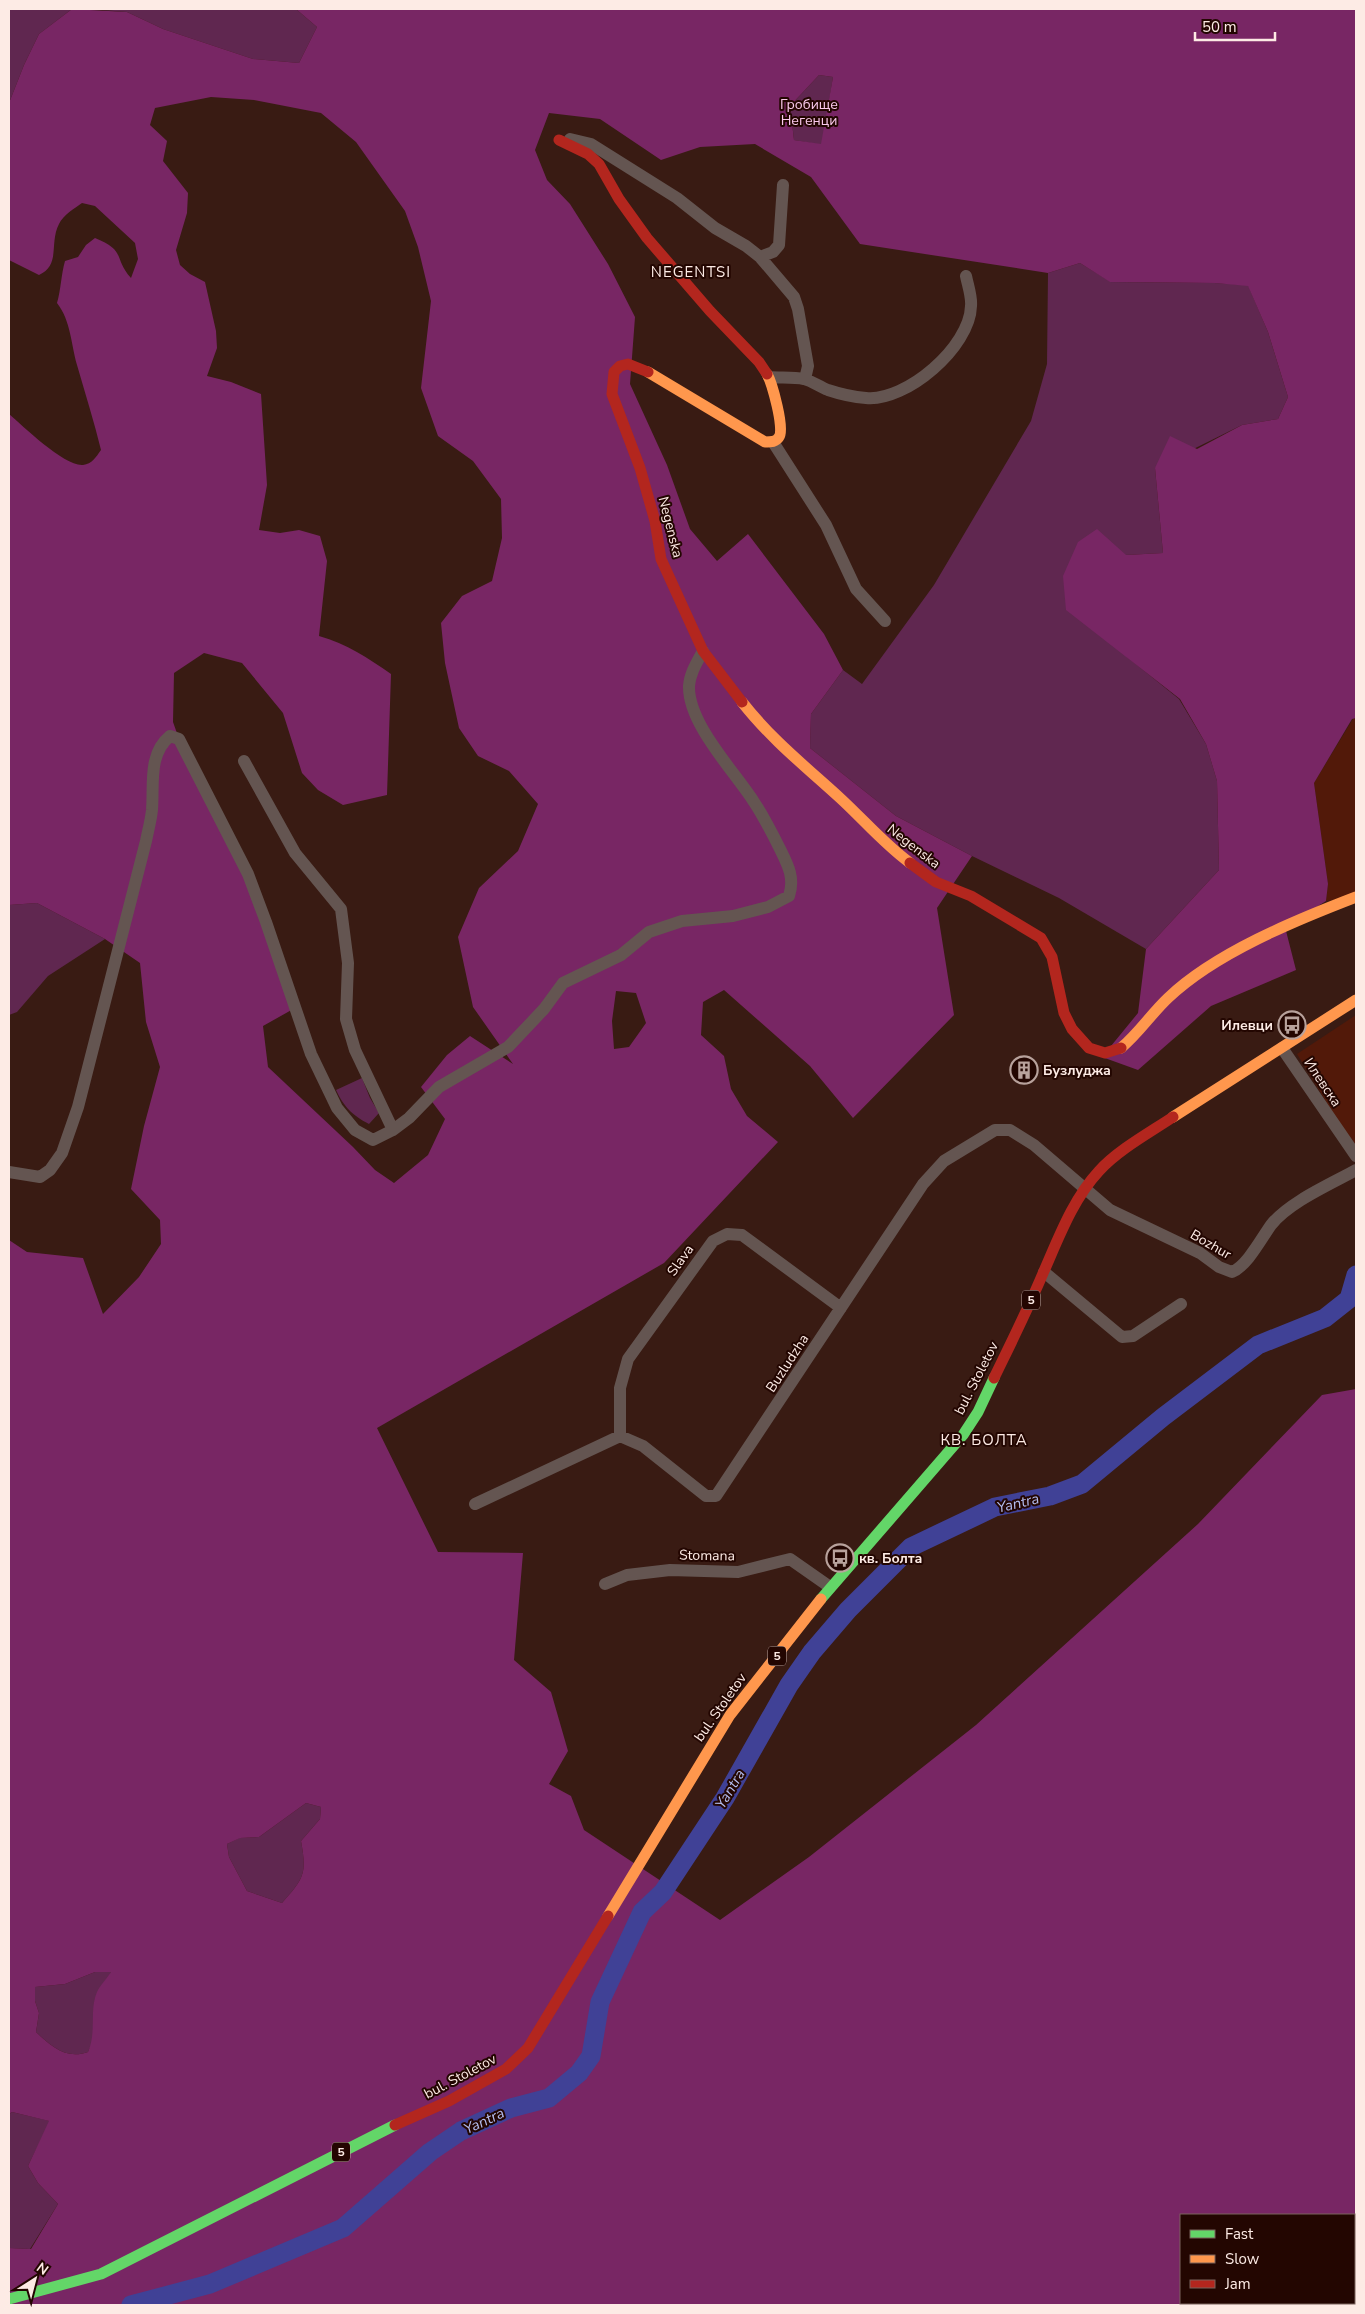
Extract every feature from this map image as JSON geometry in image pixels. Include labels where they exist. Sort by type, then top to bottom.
[{"type":"main road","points":[[559,140],[588,154],[599,164],[619,200],[647,238],[710,311],[758,362],[769,377],[782,428],[779,438],[773,442]]},
{"type":"main road","name":"Negenska","points":[[773,442],[765,442],[642,368],[628,364],[620,366],[614,372],[612,394],[640,468],[655,521],[662,559],[686,617],[703,651],[743,704],[778,744],[840,799],[888,847],[936,882],[971,896],[1041,938],[1052,957],[1064,1013],[1072,1029],[1089,1048],[1097,1052],[1113,1051],[1129,1042],[1168,998],[1212,963],[1316,912],[1356,897]]},
{"type":"main road","name":"bul. Stoletov","points":[[9,2299],[101,2274],[402,2121],[448,2102],[506,2069],[528,2048],[730,1715],[830,1587],[963,1434],[978,1412],[1044,1272],[1064,1224],[1099,1170],[1136,1141],[1356,1000]]},
{"type":"street","points":[[559,140],[574,139],[590,144],[677,198],[714,228],[746,246],[760,257],[794,296],[808,366],[804,379]]},
{"type":"street","points":[[760,257],[773,252],[779,244],[783,185]]},
{"type":"street","points":[[769,377],[804,379],[828,390],[868,399],[884,396],[903,389],[919,379],[948,355],[968,322],[972,306],[966,276]]},
{"type":"street","points":[[773,442],[826,525],[856,589],[885,621]]},
{"type":"street","points":[[9,1172],[40,1177],[50,1170],[62,1153],[78,1107],[146,841],[152,811],[152,784],[156,756],[162,743],[170,736],[179,739],[248,874],[311,1054],[338,1108],[356,1130],[373,1140],[393,1130],[409,1118],[439,1086],[508,1047],[544,1009],[563,983],[621,955],[649,932],[682,921],[733,916],[768,907],[789,896],[793,885],[788,865],[775,839],[754,802],[708,738],[692,704],[689,686],[694,668],[703,651]]},
{"type":"street","points":[[244,761],[295,853],[342,909],[348,963],[346,1019],[355,1050],[393,1130]]},
{"type":"street","name":"Илевска","points":[[1282,1048],[1356,1156]]},
{"type":"street","name":"Buzludzha","points":[[620,1436],[643,1446],[706,1496],[716,1496],[923,1184],[944,1161],[995,1130],[1010,1130],[1034,1145],[1085,1189]]},
{"type":"street","name":"Bozhur","points":[[1085,1189],[1110,1210],[1200,1253],[1219,1267],[1232,1272],[1241,1269],[1273,1222],[1294,1206],[1356,1170]]},
{"type":"street","name":"Slava","points":[[620,1436],[620,1388],[628,1359],[713,1240],[727,1234],[742,1235],[841,1308]]},
{"type":"street","points":[[1044,1272],[1122,1337],[1133,1336],[1182,1304]]},
{"type":"street","points":[[475,1504],[620,1436]]},
{"type":"street","name":"Stomana","points":[[605,1584],[627,1575],[670,1570],[738,1572],[790,1559],[830,1587]]},
{"type":"shaded area","points":[[72,9],[127,12],[163,29],[253,59],[299,63],[317,27],[296,9],[1356,9],[1356,718],[1352,719],[1314,783],[1328,884],[1326,901],[1285,927],[1296,970],[1211,1006],[1138,1070],[1102,1057],[1138,1013],[1146,949],[1219,870],[1217,781],[1206,744],[1180,699],[1066,610],[1063,576],[1078,542],[1097,529],[1126,555],[1163,553],[1155,468],[1170,436],[1197,449],[1242,425],[1278,419],[1288,397],[1268,332],[1248,286],[1215,283],[1110,282],[1080,263],[1048,273],[860,244],[811,177],[755,144],[700,147],[661,160],[600,119],[549,113],[535,150],[547,180],[570,204],[608,264],[635,317],[630,384],[667,465],[690,529],[717,561],[748,534],[824,634],[843,670],[811,714],[810,748],[896,816],[972,856],[937,908],[954,1015],[853,1118],[810,1066],[724,990],[703,1002],[701,1035],[724,1056],[731,1089],[747,1116],[778,1142],[664,1263],[377,1428],[438,1552],[523,1553],[514,1660],[551,1692],[568,1751],[549,1784],[571,1796],[584,1830],[720,1920],[809,1857],[976,1725],[1198,1524],[1322,1395],[1356,1389],[1356,2305],[9,2305],[9,2248],[31,2249],[58,2204],[38,2183],[28,2166],[49,2121],[12,2112],[9,2114],[9,1240],[27,1252],[83,1258],[103,1314],[139,1277],[161,1244],[160,1220],[131,1189],[144,1126],[160,1067],[146,1022],[140,963],[105,939],[37,903],[9,905],[9,414],[44,445],[66,460],[83,465],[95,458],[101,450],[77,365],[68,325],[57,303],[65,261],[78,257],[86,245],[95,238],[116,251],[122,265],[131,278],[138,259],[135,243],[95,206],[82,203],[66,215],[59,224],[56,231],[54,253],[46,271],[39,275],[9,260],[9,103],[39,34]],"holes":[[[819,75],[833,77],[821,144],[794,140],[790,106]],[[211,97],[254,100],[321,113],[356,142],[405,211],[418,247],[431,301],[421,388],[438,436],[473,461],[501,499],[502,538],[492,581],[462,596],[441,623],[445,663],[459,728],[478,756],[509,771],[538,804],[518,851],[479,888],[458,937],[473,1007],[513,1064],[470,1036],[447,1055],[421,1087],[445,1119],[428,1155],[394,1183],[375,1170],[268,1067],[263,1026],[295,1008],[248,874],[179,739],[173,722],[174,673],[204,653],[242,663],[283,713],[302,773],[318,790],[343,805],[387,795],[391,674],[348,647],[319,636],[327,561],[320,536],[299,530],[280,533],[259,530],[267,485],[261,394],[231,382],[207,376],[217,348],[216,331],[205,282],[190,274],[180,265],[176,250],[187,213],[188,193],[163,161],[167,141],[150,125],[155,108]],[[616,991],[636,993],[646,1023],[629,1047],[614,1049],[612,1021]],[[306,1803],[321,1807],[320,1819],[301,1841],[304,1861],[303,1869],[302,1875],[295,1887],[282,1903],[247,1891],[229,1857],[227,1844],[240,1838],[259,1837]],[[95,1972],[111,1972],[98,1989],[95,1999],[91,2044],[88,2052],[80,2054],[66,2053],[53,2047],[36,2032],[39,2013],[35,2001],[35,1987],[65,1984]]]},
{"type":"shaded area","points":[[1356,718],[1356,897],[1326,901],[1328,884],[1314,783],[1353,719]]},
{"type":"shaded area","points":[[1356,1015],[1356,1150],[1297,1054]]},
{"type":"green space","points":[[9,9],[72,9],[39,34],[9,103]]},
{"type":"green space","points":[[89,9],[296,9],[317,27],[299,63],[253,59],[163,29],[127,12]]},
{"type":"green space","name":"Гробище Негенци","points":[[819,75],[833,77],[822,145],[794,140],[790,106]]},
{"type":"green space","points":[[1080,263],[1111,282],[1248,285],[1268,332],[1288,397],[1278,419],[1242,425],[1155,468],[1163,553],[1126,555],[1127,657],[1179,699],[1206,744],[1217,781],[1219,870],[1146,949],[1059,898],[972,856],[896,816],[810,748],[811,714],[843,670],[862,684],[934,585],[1031,421],[1047,364],[1048,273]]},
{"type":"green space","points":[[37,903],[105,939],[48,976],[17,1012],[9,1015],[9,905]]},
{"type":"green space","points":[[362,1078],[370,1098],[379,1113],[369,1124],[349,1110],[336,1090]]},
{"type":"green space","points":[[306,1803],[321,1807],[320,1819],[301,1841],[304,1861],[303,1869],[302,1875],[295,1887],[282,1903],[247,1891],[229,1857],[227,1844],[239,1838],[259,1837]]},
{"type":"green space","points":[[95,1972],[111,1972],[94,2039],[88,2052],[80,2054],[66,2053],[53,2047],[36,2032],[39,2013],[35,2001],[35,1987],[65,1984]]},
{"type":"green space","points":[[12,2112],[50,2121],[28,2166],[38,2183],[58,2204],[30,2249],[9,2248],[9,2114]]},
{"type":"waterway","name":"Yantra","points":[[131,2305],[210,2284],[343,2228],[430,2152],[461,2131],[511,2108],[549,2098],[579,2073],[591,2056],[600,2002],[642,1912],[663,1892],[725,1798],[789,1685],[812,1652],[848,1610],[911,1547],[995,1507],[1050,1496],[1082,1484],[1163,1417],[1258,1345],[1325,1318],[1349,1299],[1356,1275]]},
{"type":"traffic: fast","points":[[821,1599],[963,1435],[978,1412],[994,1378]]},
{"type":"traffic: fast","points":[[9,2299],[101,2274],[395,2125]]},
{"type":"traffic: slow","points":[[648,372],[765,442],[771,442],[779,437],[780,425],[777,406],[767,374]]},
{"type":"traffic: slow","points":[[742,702],[802,764],[891,848],[910,863]]},
{"type":"traffic: slow","points":[[1121,1048],[1168,998],[1209,966],[1257,939],[1356,897]]},
{"type":"traffic: slow","points":[[1173,1117],[1356,1000]]},
{"type":"traffic: slow","points":[[608,1916],[730,1715],[821,1599]]},
{"type":"traffic: jam","points":[[559,140],[588,154],[599,164],[619,199],[647,238],[710,311],[759,362],[767,374]]},
{"type":"traffic: jam","points":[[648,372],[628,364],[620,366],[614,372],[612,394],[640,468],[655,521],[661,559],[703,651],[742,702]]},
{"type":"traffic: jam","points":[[910,863],[936,882],[971,896],[1041,938],[1052,957],[1064,1013],[1072,1029],[1089,1048],[1105,1053],[1121,1048]]},
{"type":"traffic: jam","points":[[994,1378],[1061,1232],[1074,1206],[1090,1182],[1115,1156],[1173,1117]]},
{"type":"traffic: jam","points":[[395,2125],[449,2101],[506,2069],[528,2048],[608,1916]]},
{"type":"place","name":"Илевци","points":[[1292,1025]]},
{"type":"place","name":"Бузлуджа","points":[[1024,1070]]},
{"type":"place","name":"кв. Болта","points":[[840,1558]]},
{"type":"district","name":"NEGENTSI","points":[[691,272]]},
{"type":"district","name":"КВ. БОЛТА","points":[[984,1440]]}]
